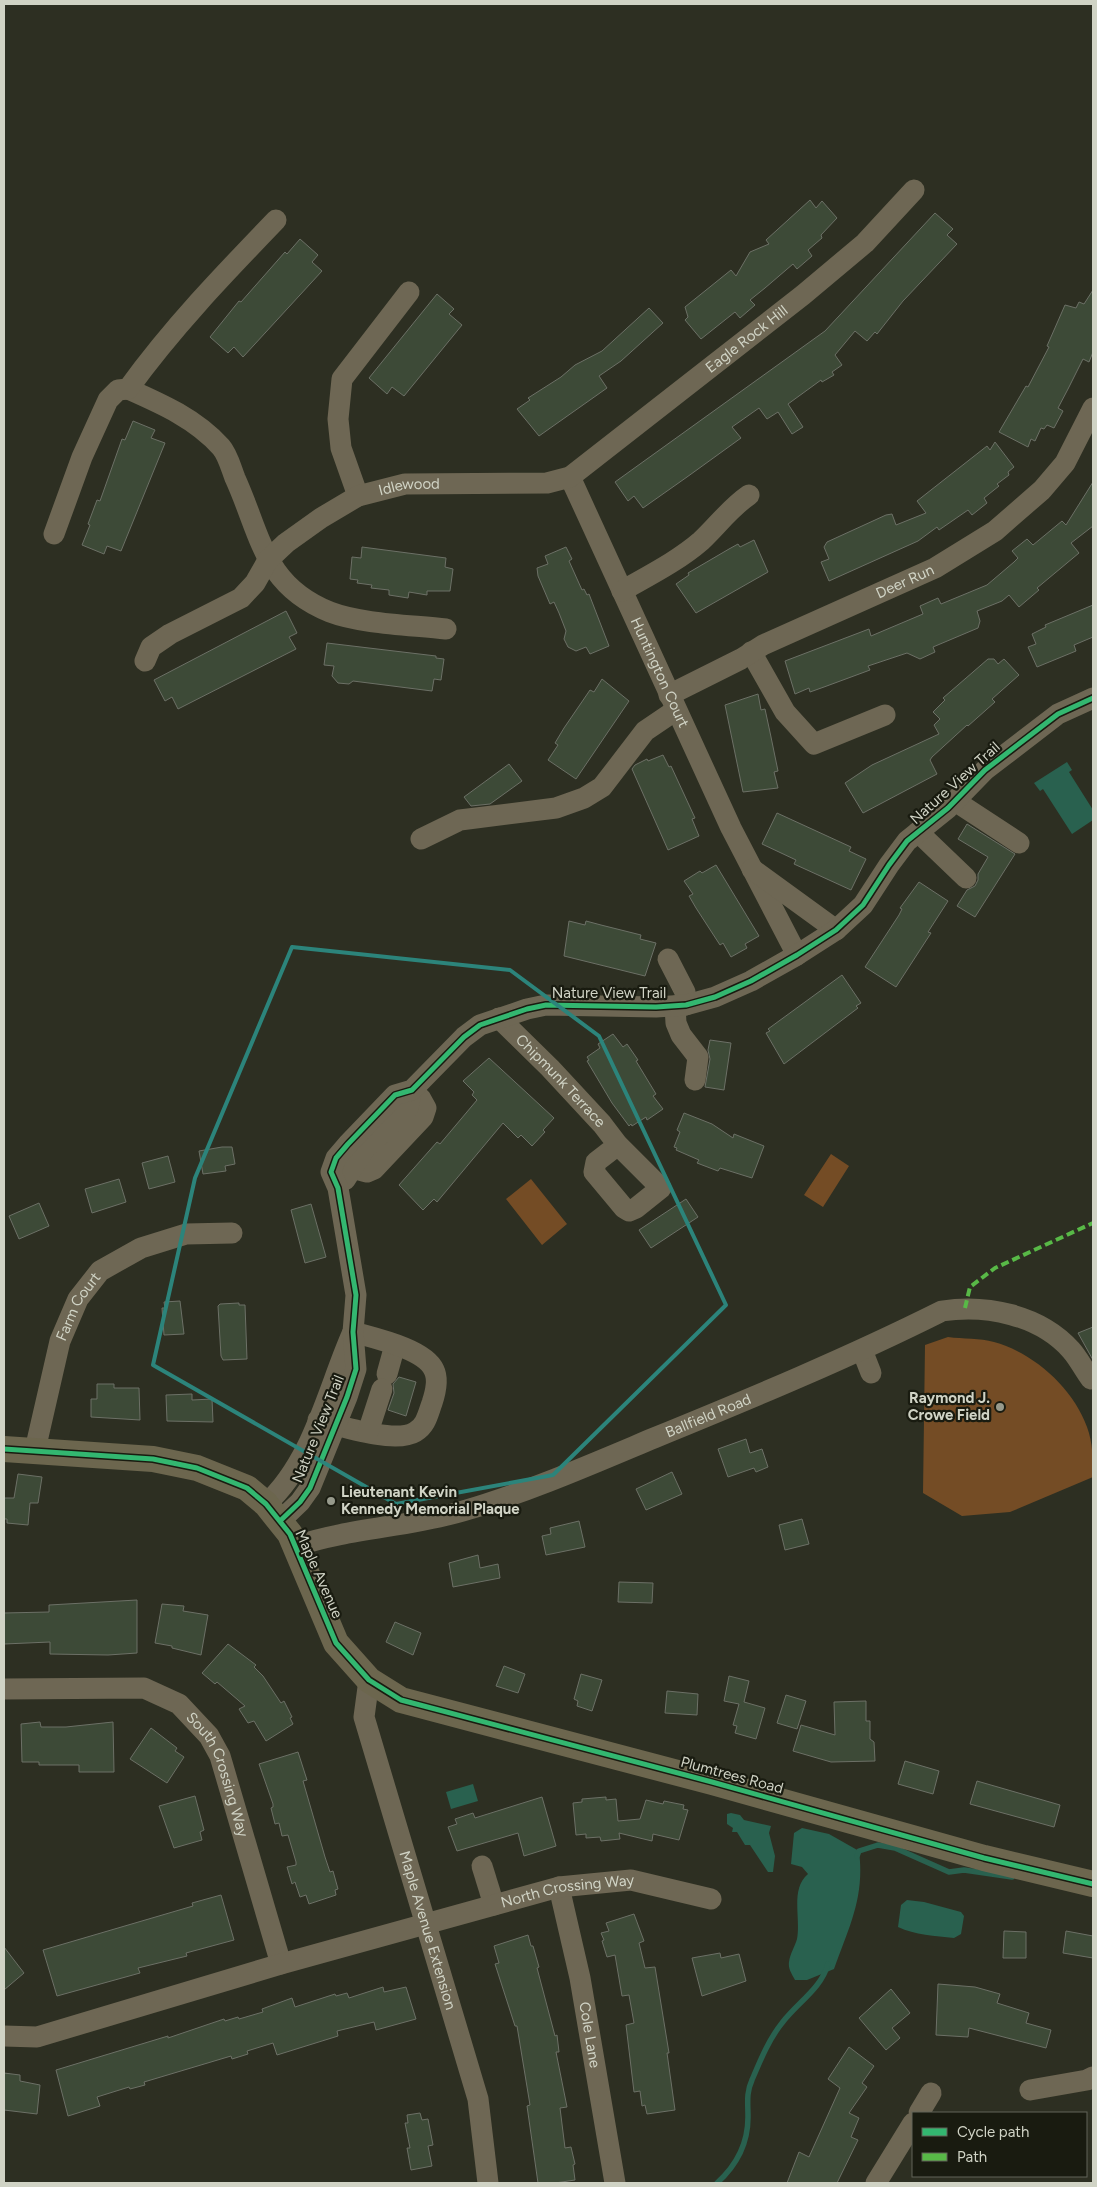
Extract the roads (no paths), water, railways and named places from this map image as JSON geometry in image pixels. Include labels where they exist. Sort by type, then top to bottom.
[{"type":"main road","name":"Maple Avenue","points":[[4,1449],[153,1458],[197,1468],[246,1488],[273,1512],[296,1546],[336,1643],[369,1680]]},
{"type":"main road","name":"Plumtrees Road","points":[[369,1680],[401,1700],[712,1782],[984,1858],[1093,1884]]},
{"type":"street","name":"Eagle Rock Hill","points":[[570,477],[803,295],[864,243],[914,190]]},
{"type":"street","points":[[128,389],[155,351],[197,303],[276,220]]},
{"type":"street","points":[[358,496],[341,448],[338,419],[342,379],[409,292]]},
{"type":"street","points":[[54,534],[82,457],[108,400],[118,390],[128,389],[162,404],[194,423],[222,448],[268,560],[283,582],[303,597],[330,612],[357,618],[446,629]]},
{"type":"street","name":"Deer Run","points":[[421,840],[460,820],[556,808],[584,798],[602,787],[645,731],[673,703],[751,652],[848,606],[935,568],[995,531],[1042,490],[1065,462],[1093,408]]},
{"type":"street","name":"Idlewood","points":[[145,661],[151,647],[170,634],[240,598],[255,583],[268,560],[286,543],[320,518],[358,496],[405,484],[547,483],[570,477]]},
{"type":"street","name":"Huntington Court","points":[[570,477],[750,867],[797,955]]},
{"type":"street","points":[[622,591],[662,568],[701,541],[733,506],[749,495]]},
{"type":"street","points":[[751,652],[784,712],[814,744],[885,715]]},
{"type":"street","name":"Nature View Trail","points":[[273,1512],[300,1502],[310,1488],[327,1422],[356,1369],[353,1332],[356,1295],[338,1188],[331,1172],[336,1158],[395,1096],[412,1090],[464,1037],[480,1025],[499,1018],[546,1005],[680,1006],[715,998],[751,981],[797,955],[836,930],[863,904],[907,841],[955,801],[1009,750],[1058,714],[1093,698]]},
{"type":"street","points":[[955,801],[1019,843]]},
{"type":"street","points":[[918,832],[966,878]]},
{"type":"street","name":"Huntington Court","points":[[750,867],[836,930]]},
{"type":"street","points":[[668,959],[685,992],[676,1023],[681,1035],[698,1056],[695,1080]]},
{"type":"street","name":"Chipmunk Terrace","points":[[499,1018],[589,1110],[618,1145]]},
{"type":"street","name":"Nature View Trail","points":[[338,1188],[364,1150],[408,1108],[412,1090]]},
{"type":"street","name":"Farm Court","points":[[35,1450],[60,1341],[78,1299],[100,1271],[141,1248],[186,1234],[232,1233]]},
{"type":"street","name":"Ballfield Road","points":[[296,1546],[326,1538],[432,1520],[487,1503],[640,1444],[862,1350],[942,1311],[965,1308],[997,1311],[1026,1321],[1056,1336],[1072,1351],[1091,1379]]},
{"type":"street","points":[[327,1422],[368,1432],[399,1436],[415,1432],[426,1422],[436,1390],[435,1370],[426,1360],[395,1345],[353,1332]]},
{"type":"street","points":[[368,1432],[395,1345]]},
{"type":"street","points":[[862,1350],[871,1373]]},
{"type":"street","name":"Maple Avenue Extension","points":[[369,1680],[364,1717],[478,2098],[488,2183]]},
{"type":"street","name":"South Crossing Way","points":[[4,1689],[144,1688],[179,1704],[194,1717],[209,1736],[220,1756],[281,1964]]},
{"type":"street","points":[[482,1866],[494,1905]]},
{"type":"street","name":"North Crossing Way","points":[[426,1923],[559,1887],[631,1880],[710,1898]]},
{"type":"street","name":"Cole Lane","points":[[559,1887],[580,1978],[615,2183]]},
{"type":"street","points":[[4,2036],[37,2037],[426,1923]]},
{"type":"street","points":[[1030,2090],[1087,2080],[1093,2077]]},
{"type":"street","points":[[920,2112],[932,2093]]},
{"type":"street","points":[[876,2183],[912,2125]]},
{"type":"waterway","points":[[857,1856],[859,1851],[878,1845],[895,1848],[949,1872],[964,1870],[1012,1877]]},
{"type":"waterway","points":[[717,2183],[736,2161],[743,2145],[747,2127],[749,2089],[765,2050],[788,2015],[815,1988],[825,1973],[828,1964]]},
{"type":"place","name":"Raymond J. Crowe Field","points":[[1000,1407]]},
{"type":"place","name":"Lieutenant Kevin Kennedy Memorial Plaque","points":[[331,1501]]}]
